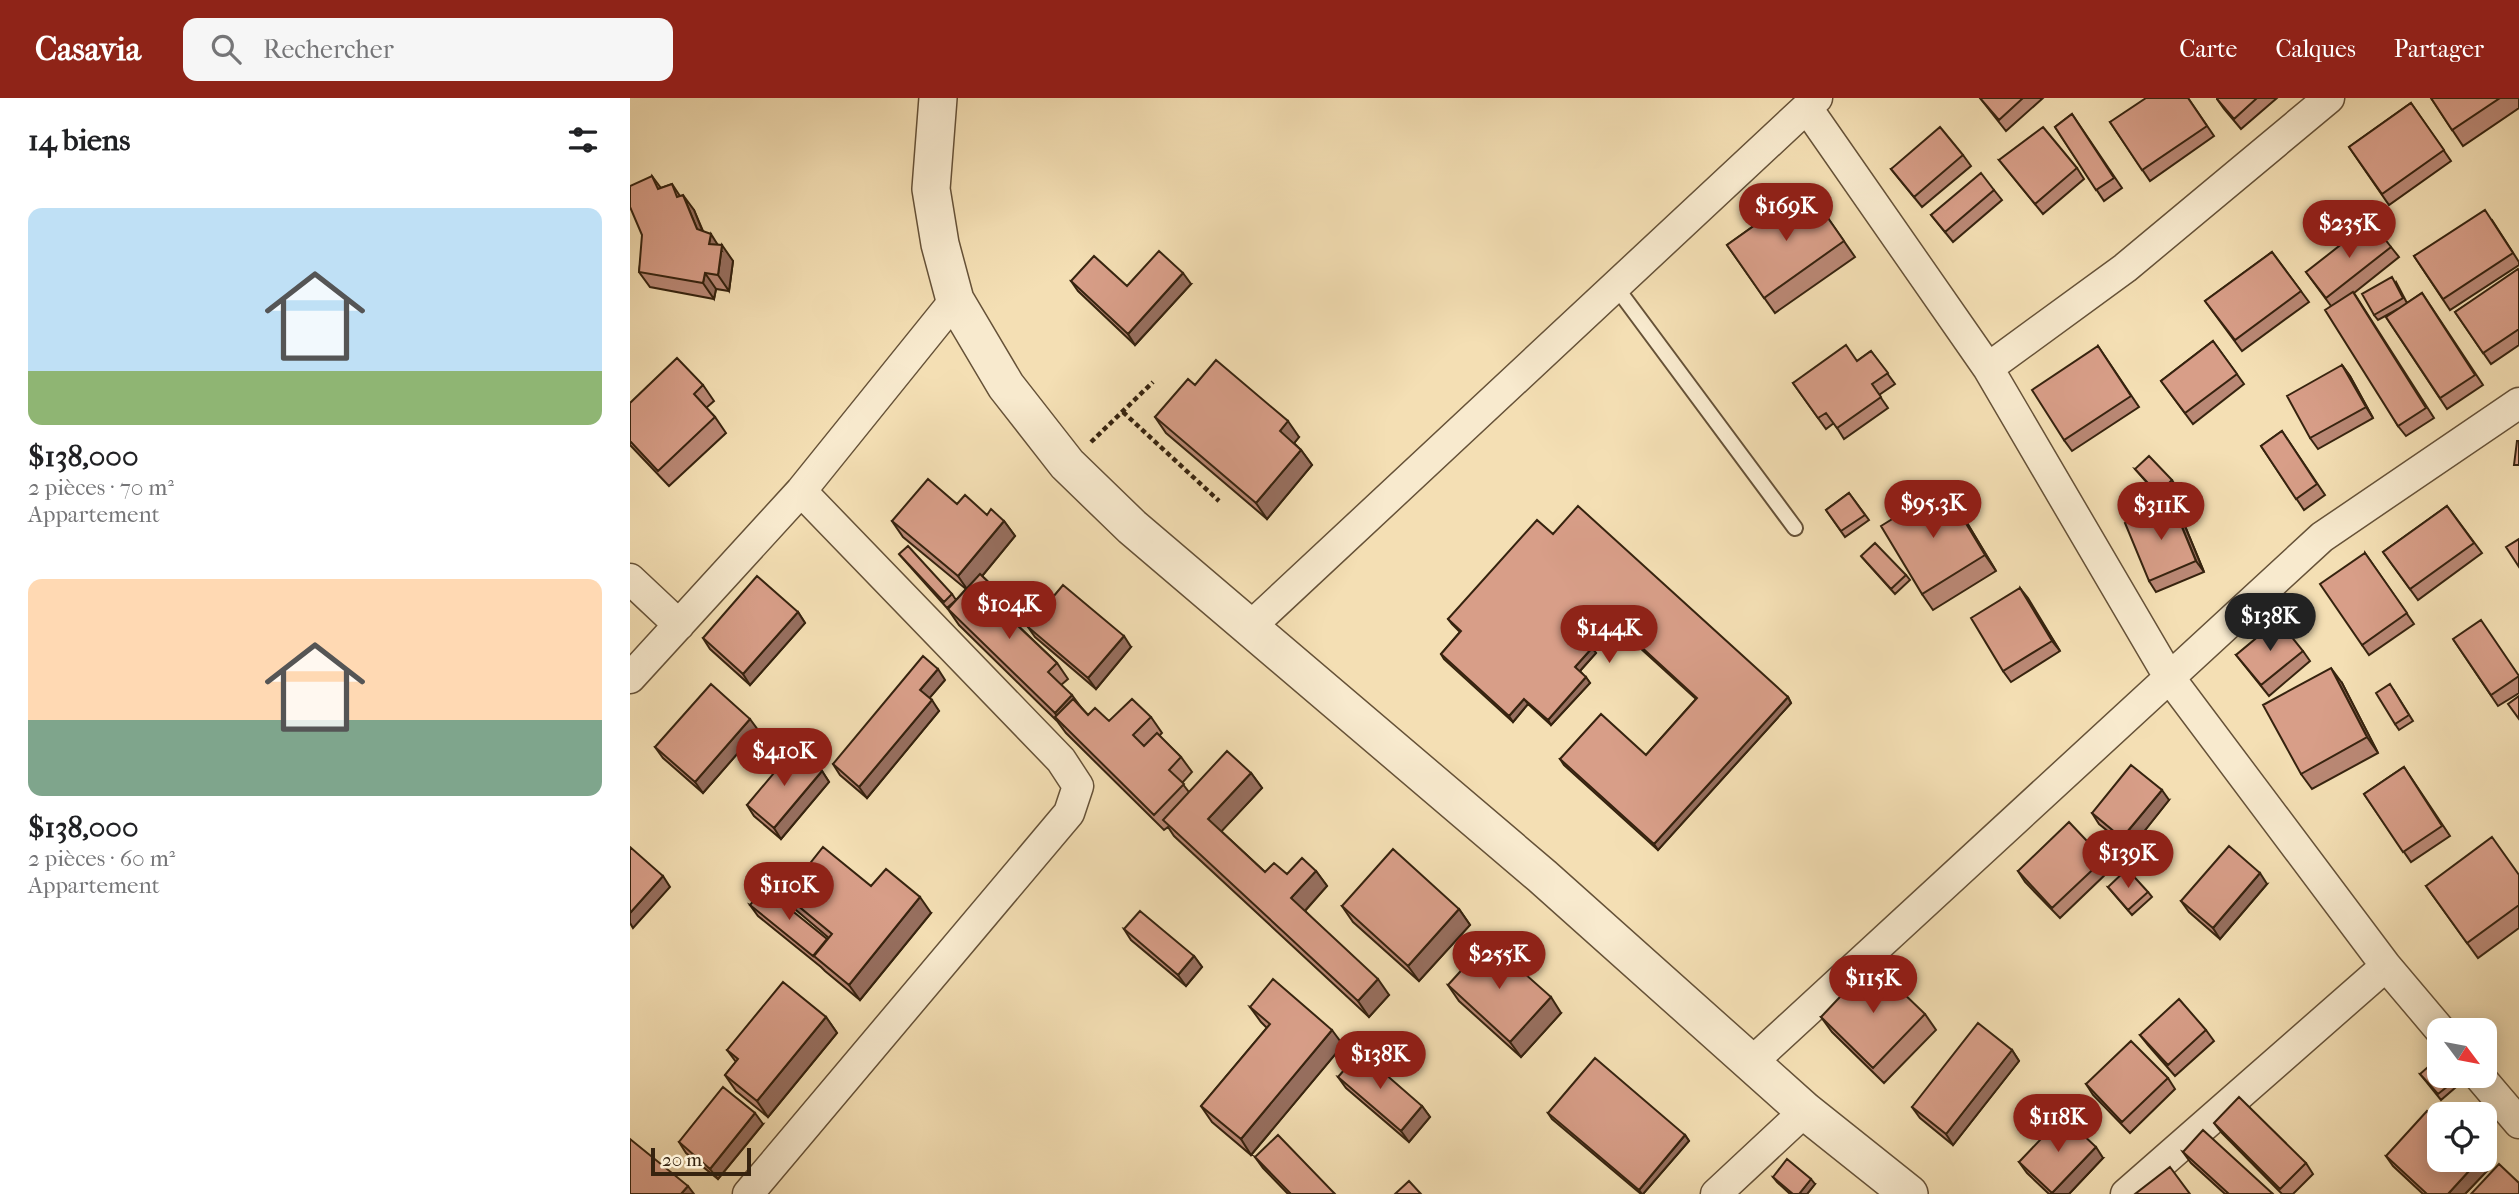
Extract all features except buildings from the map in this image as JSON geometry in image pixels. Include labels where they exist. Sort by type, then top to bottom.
[{"type":"street","points":[[938,98],[931,189],[940,244],[955,300],[1006,386],[1067,464],[1132,527],[1542,876],[1805,1111],[1909,1194]]},
{"type":"street","points":[[1988,368],[2125,268],[2329,98]]},
{"type":"street","points":[[1250,627],[1812,103],[1988,368],[2169,677],[2386,966],[2430,1018]]},
{"type":"street","points":[[630,678],[801,491],[955,300]]},
{"type":"street","points":[[1751,1063],[2322,537],[2519,403]]},
{"type":"street","points":[[748,1194],[1069,813],[1077,786],[1060,760],[801,491]]},
{"type":"street","points":[[630,579],[679,625]]},
{"type":"street","points":[[2126,1194],[2386,966]]},
{"type":"street","points":[[2489,1088],[2519,1123]]},
{"type":"street","points":[[1716,1194],[1805,1111]]},
{"type":"lane","points":[[1616,287],[1795,528]]},
{"type":"path","points":[[1067,464],[1153,383]]},
{"type":"path","points":[[1123,412],[1219,501]]}]
